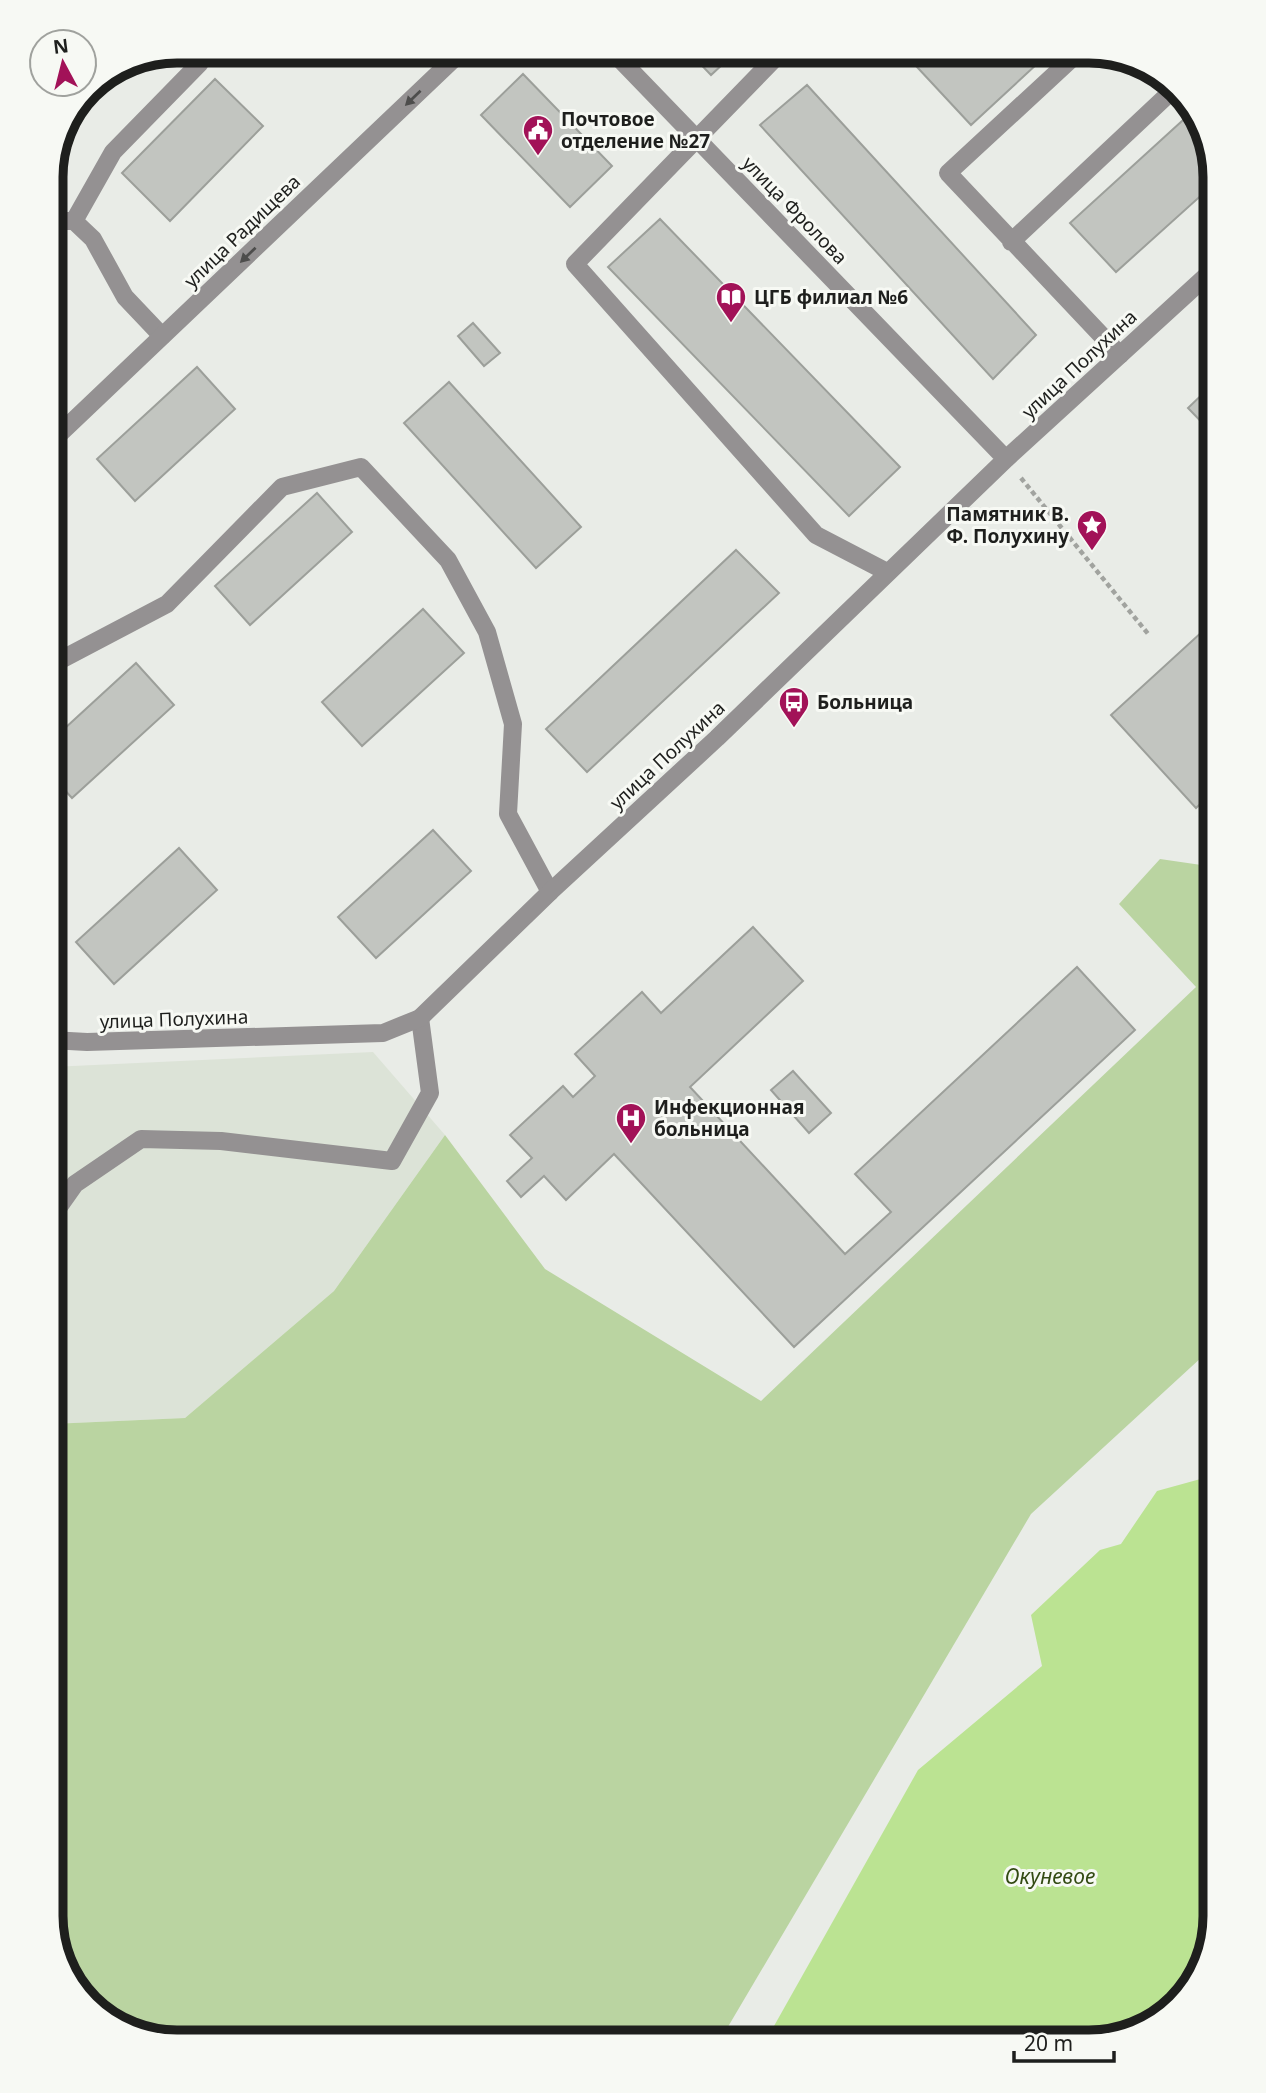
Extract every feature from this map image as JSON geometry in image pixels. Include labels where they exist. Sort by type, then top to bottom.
[{"type":"street","points":[[74,221],[113,152],[200,63]]},
{"type":"street","name":"улица Радищева","points":[[63,431],[449,63]]},
{"type":"street","name":"улица Фролова","points":[[624,63],[1006,459]]},
{"type":"street","points":[[770,63],[575,264],[816,535],[887,572]]},
{"type":"street","points":[[1067,63],[948,173],[1120,355]]},
{"type":"street","points":[[1011,242],[1168,95]]},
{"type":"street","points":[[63,221],[74,221],[93,239],[125,297],[162,336]]},
{"type":"street","name":"улица Полухина","points":[[63,1041],[383,1034],[420,1018],[550,892],[717,738],[1006,459],[1203,279]]},
{"type":"street","points":[[63,659],[167,604],[282,487],[361,467],[448,560],[487,632],[513,724],[508,814],[550,892]]},
{"type":"street","points":[[63,1201],[75,1184],[141,1139],[221,1141],[392,1161],[430,1093],[420,1018]]},
{"type":"path","points":[[1006,459],[1149,635]]},
{"type":"shaded area","points":[[1160,859],[1203,865],[1203,1356],[1031,1514],[726,2030],[170,2030],[140,2024],[102,2002],[82,1979],[69,1953],[63,1916],[63,1423],[185,1418],[334,1291],[445,1135],[545,1269],[761,1401],[1196,987],[1119,904]]},
{"type":"shaded area","points":[[373,1052],[445,1135],[334,1291],[185,1418],[63,1423],[63,1066]]},
{"type":"water","name":"Окуневое","points":[[1203,1478],[1203,1916],[1199,1946],[1188,1973],[1164,2002],[1152,2011],[1111,2028],[772,2030],[918,1770],[1042,1666],[1031,1615],[1100,1550],[1121,1544],[1157,1491]]},
{"type":"building","points":[[700,63],[724,63],[711,75]]},
{"type":"building","points":[[921,63],[1038,63],[971,125],[917,67]]},
{"type":"building","points":[[523,74],[612,166],[570,207],[481,115]]},
{"type":"building","points":[[215,79],[263,126],[170,221],[122,173]]},
{"type":"building","points":[[807,85],[1036,335],[993,379],[760,125]]},
{"type":"building","points":[[1186,117],[1201,155],[1203,194],[1116,272],[1070,223]]},
{"type":"building","points":[[660,219],[900,467],[849,516],[608,267]]},
{"type":"building","points":[[473,323],[500,353],[484,366],[458,336]]},
{"type":"building","points":[[197,367],[235,409],[135,501],[97,459]]},
{"type":"building","points":[[449,382],[581,527],[536,568],[404,423]]},
{"type":"building","points":[[1203,394],[1203,424],[1188,408]]},
{"type":"building","points":[[317,493],[352,532],[250,625],[215,586]]},
{"type":"building","points":[[736,550],[779,593],[587,772],[546,729]]},
{"type":"building","points":[[423,609],[464,653],[362,746],[322,702]]},
{"type":"building","points":[[1203,631],[1203,801],[1196,808],[1111,715]]},
{"type":"building","points":[[136,663],[174,705],[72,798],[63,788],[63,730]]},
{"type":"building","points":[[433,830],[471,871],[376,958],[338,917]]},
{"type":"building","points":[[179,848],[217,890],[114,984],[76,942]]},
{"type":"building","name":"Инфекционная больница","points":[[753,927],[803,981],[690,1087],[845,1254],[891,1212],[855,1174],[1077,967],[1135,1030],[794,1347],[614,1154],[566,1200],[544,1176],[521,1197],[507,1181],[532,1158],[510,1135],[563,1086],[573,1097],[595,1076],[575,1054],[642,992],[661,1013]]},
{"type":"building","points":[[793,1071],[831,1113],[809,1133],[771,1090]]},
{"type":"place","name":"Почтовое отделение №27","points":[[538,157]]},
{"type":"place","name":"ЦГБ филиал №6","points":[[731,324]]},
{"type":"place","name":"Памятник В. Ф. Полухину","points":[[1092,552]]},
{"type":"place","name":"Больница","points":[[794,729]]},
{"type":"place","name":"Инфекционная больница","points":[[631,1145]]}]
